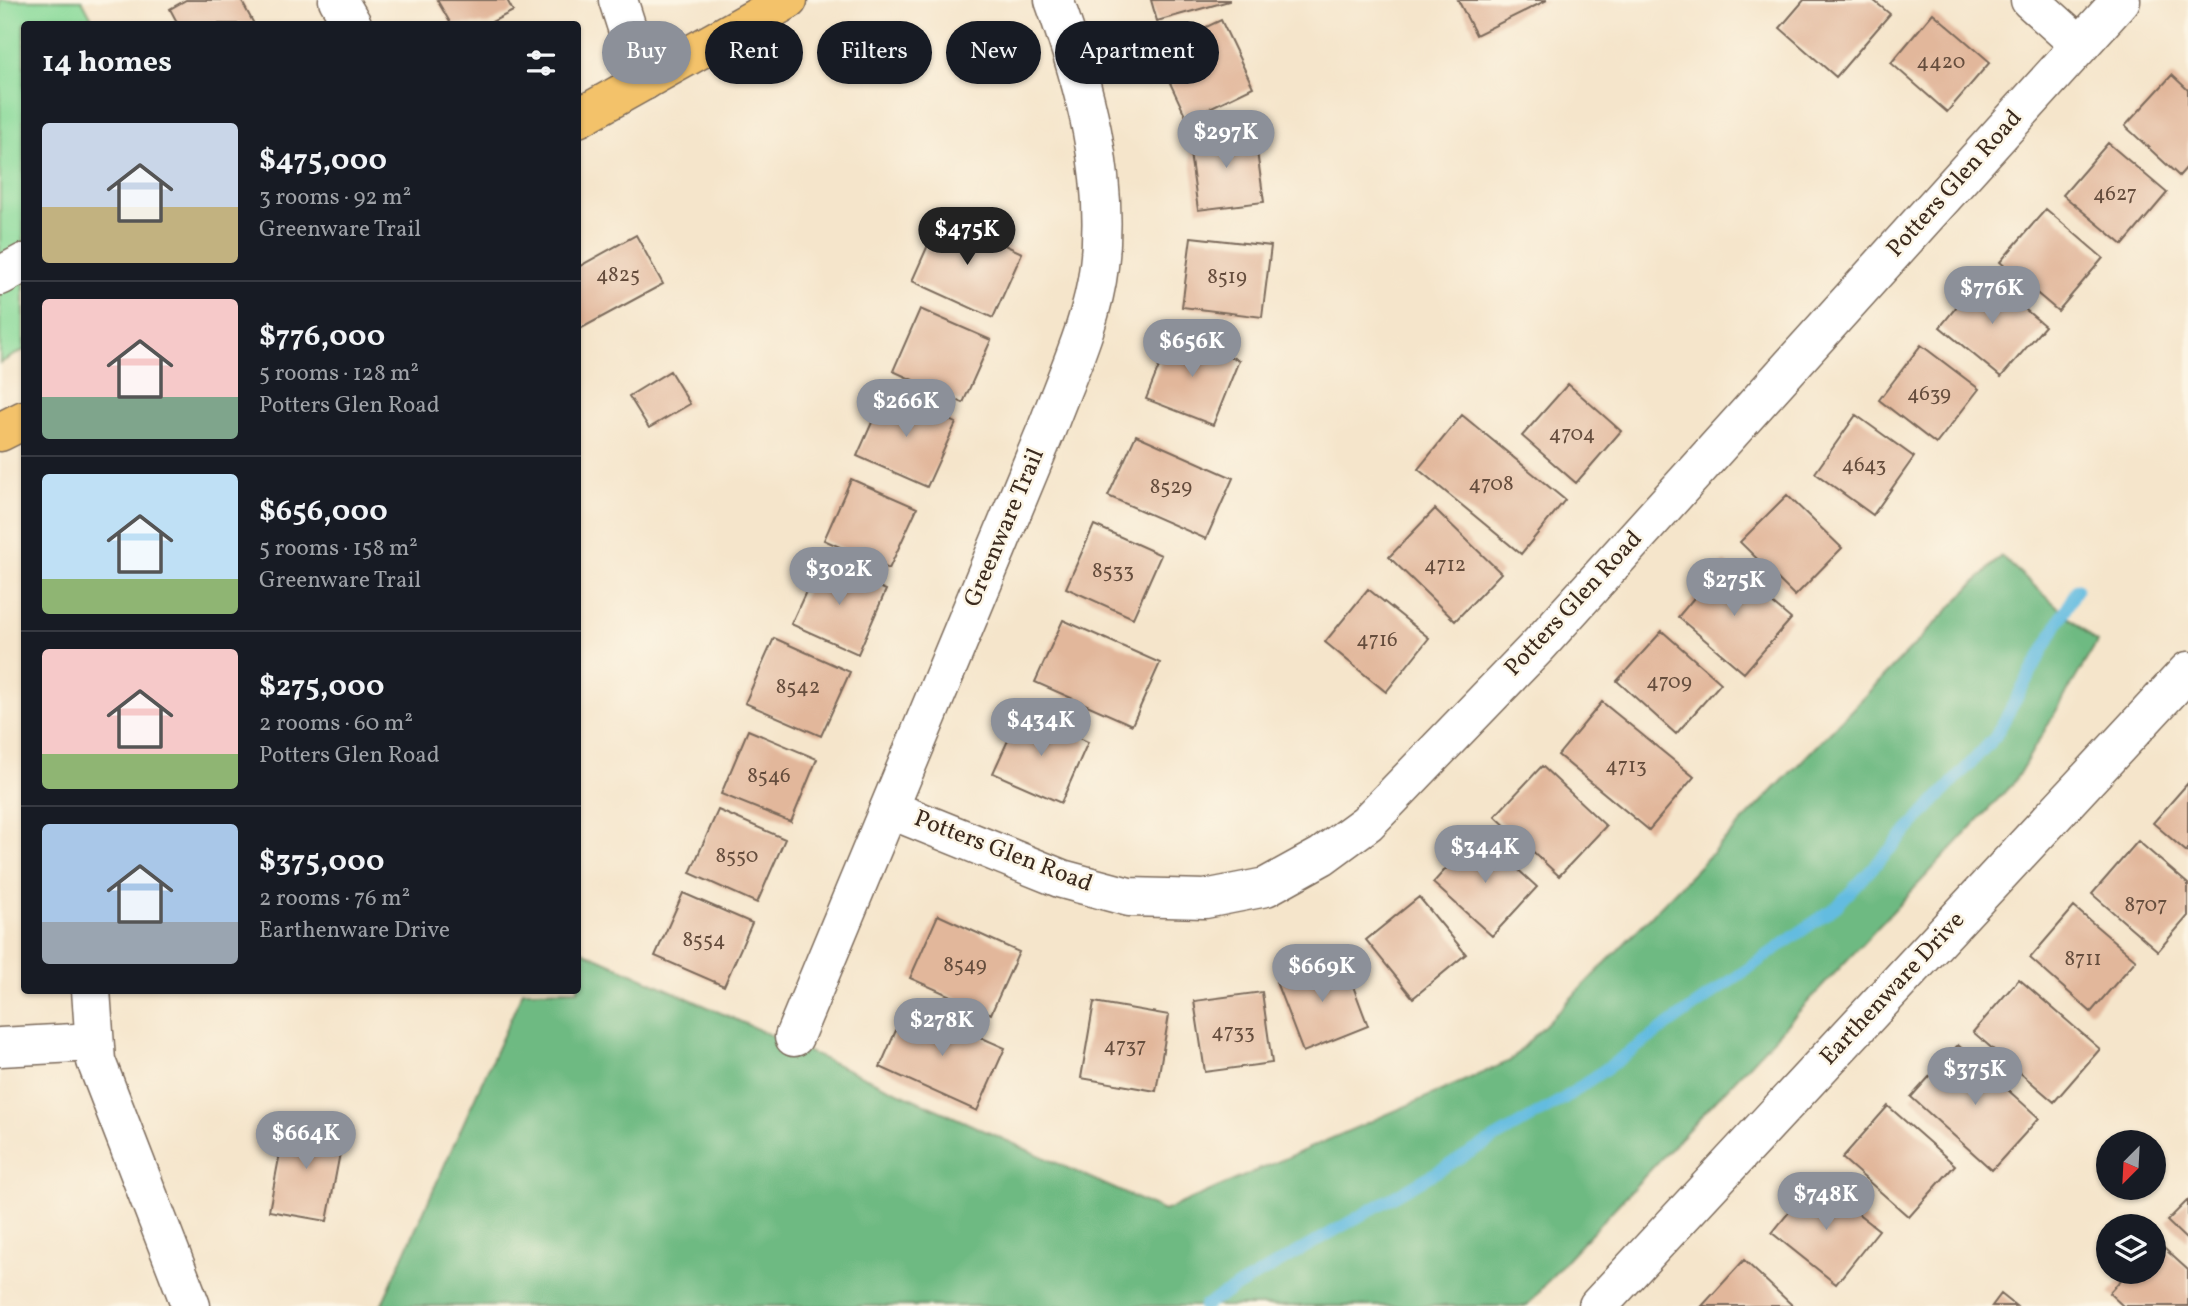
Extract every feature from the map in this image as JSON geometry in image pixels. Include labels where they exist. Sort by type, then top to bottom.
[{"type":"main road","points":[[691,55],[788,0]]},
{"type":"main road","points":[[581,116],[639,84]]},
{"type":"main road","points":[[0,432],[21,422]]},
{"type":"street","points":[[338,0],[350,21]]},
{"type":"street","points":[[618,0],[625,21]]},
{"type":"street","name":"Greenware Trail","points":[[794,1037],[1047,428],[1084,329],[1099,267],[1102,190],[1089,115],[1055,0]]},
{"type":"street","points":[[2030,0],[2080,45]]},
{"type":"street","name":"Potters Glen Road","points":[[889,809],[1062,879],[1129,897],[1205,900],[1266,887],[1322,856],[1367,823],[1538,646],[2121,0]]},
{"type":"street","points":[[0,276],[21,265]]},
{"type":"street","name":"Earthenware Drive","points":[[1598,1306],[2188,671]]},
{"type":"street","points":[[91,994],[96,1061],[191,1306]]},
{"type":"street","points":[[0,1047],[94,1042]]},
{"type":"green space","points":[[0,0],[82,0],[93,21],[21,21],[21,352],[0,363]]},
{"type":"green space","points":[[2001,556],[2097,642],[2014,782],[1565,1261],[1527,1306],[381,1306],[522,994],[581,994],[581,950],[1164,1211],[1510,1061]]},
{"type":"building","points":[[186,0],[241,0],[252,21],[176,21],[170,9]]},
{"type":"building","points":[[437,0],[507,0],[513,11],[494,21],[449,21]]},
{"type":"building","points":[[1151,0],[1229,0],[1229,1],[1157,21]]},
{"type":"building","points":[[1458,0],[1547,0],[1476,35]]},
{"type":"building","points":[[1804,0],[1873,0],[1890,14],[1836,77],[1780,28]]},
{"type":"building","points":[[1933,13],[1990,62],[1947,112],[1891,63]]},
{"type":"building","points":[[1221,20],[1253,87],[1187,119],[1171,84],[1219,84]]},
{"type":"building","points":[[2172,75],[2188,90],[2188,166],[2179,176],[2125,126]]},
{"type":"building","points":[[1254,130],[1264,202],[1198,210],[1188,139]]},
{"type":"building","points":[[2108,143],[2167,193],[2123,245],[2063,195]]},
{"type":"building","points":[[2046,209],[2103,258],[2058,311],[2000,262]]},
{"type":"building","points":[[941,216],[1022,253],[993,318],[912,281]]},
{"type":"building","points":[[636,235],[663,284],[581,328],[581,265]]},
{"type":"building","points":[[1191,237],[1271,246],[1262,317],[1182,307]]},
{"type":"building","points":[[1983,274],[2045,326],[2001,377],[1940,327]]},
{"type":"building","points":[[920,309],[991,340],[963,403],[893,371]]},
{"type":"building","points":[[1172,334],[1239,360],[1213,425],[1146,399]]},
{"type":"building","points":[[1921,345],[1979,389],[1936,444],[1879,400]]},
{"type":"building","points":[[670,371],[690,404],[649,428],[629,396]]},
{"type":"building","points":[[1568,384],[1621,431],[1576,483],[1522,436]]},
{"type":"building","points":[[886,391],[956,423],[927,487],[857,456]]},
{"type":"building","points":[[1462,415],[1565,500],[1521,554],[1418,469]]},
{"type":"building","points":[[1856,415],[1914,457],[1873,515],[1815,473]]},
{"type":"building","points":[[1136,435],[1233,478],[1206,539],[1108,496]]},
{"type":"building","points":[[851,479],[917,508],[889,569],[824,540]]},
{"type":"building","points":[[1787,495],[1842,548],[1795,596],[1740,542]]},
{"type":"building","points":[[1435,509],[1501,573],[1455,621],[1389,557]]},
{"type":"building","points":[[1094,525],[1161,555],[1133,618],[1066,588]]},
{"type":"building","points":[[820,561],[886,590],[858,654],[791,624]]},
{"type":"building","points":[[1724,562],[1791,619],[1744,673],[1678,617]]},
{"type":"building","points":[[1368,589],[1429,638],[1386,692],[1325,642]]},
{"type":"building","points":[[1063,620],[1160,663],[1132,725],[1035,682]]},
{"type":"building","points":[[1662,631],[1721,683],[1676,734],[1617,681]]},
{"type":"building","points":[[774,638],[850,672],[821,736],[745,703]]},
{"type":"building","points":[[1602,702],[1694,777],[1649,830],[1558,755]]},
{"type":"building","points":[[1021,712],[1088,742],[1061,803],[993,773]]},
{"type":"building","points":[[748,730],[817,759],[791,822],[721,794]]},
{"type":"building","points":[[1542,766],[1606,826],[1559,876],[1495,816]]},
{"type":"building","points":[[2188,783],[2188,853],[2153,823]]},
{"type":"building","points":[[718,810],[785,839],[757,903],[690,873]]},
{"type":"building","points":[[1478,833],[1537,887],[1492,936],[1433,883]]},
{"type":"building","points":[[2138,841],[2188,884],[2188,916],[2158,951],[2092,894]]},
{"type":"building","points":[[683,893],[752,923],[724,986],[655,956]]},
{"type":"building","points":[[1419,897],[1466,954],[1413,998],[1366,940]]},
{"type":"building","points":[[2074,907],[2136,960],[2091,1012],[2030,958]]},
{"type":"building","points":[[938,915],[1019,952],[991,1014],[910,978]]},
{"type":"building","points":[[1342,957],[1368,1026],[1303,1052],[1276,982]]},
{"type":"building","points":[[2019,979],[2100,1049],[2054,1102],[1973,1032]]},
{"type":"building","points":[[1262,992],[1272,1063],[1205,1072],[1194,1001]]},
{"type":"building","points":[[1094,1002],[1169,1015],[1156,1091],[1081,1078]]},
{"type":"building","points":[[907,1005],[1005,1048],[977,1111],[880,1067]]},
{"type":"building","points":[[1958,1045],[2039,1118],[1992,1170],[1911,1097]]},
{"type":"building","points":[[1888,1106],[1955,1165],[1909,1217],[1842,1158]]},
{"type":"building","points":[[286,1121],[344,1132],[327,1221],[269,1211]]},
{"type":"building","points":[[1815,1180],[1879,1230],[1836,1284],[1772,1233]]},
{"type":"building","points":[[2188,1200],[2188,1241],[2167,1221]]},
{"type":"building","points":[[2166,1250],[2188,1270],[2188,1306],[2123,1306],[2109,1293],[2117,1284],[2166,1284]]},
{"type":"building","points":[[1744,1260],[1793,1306],[1702,1306]]},
{"type":"building","points":[[2001,1294],[2016,1306],[1992,1306]]},
{"type":"waterway","points":[[1204,1306],[1563,1099],[1837,906],[1995,737],[2077,589]]}]
